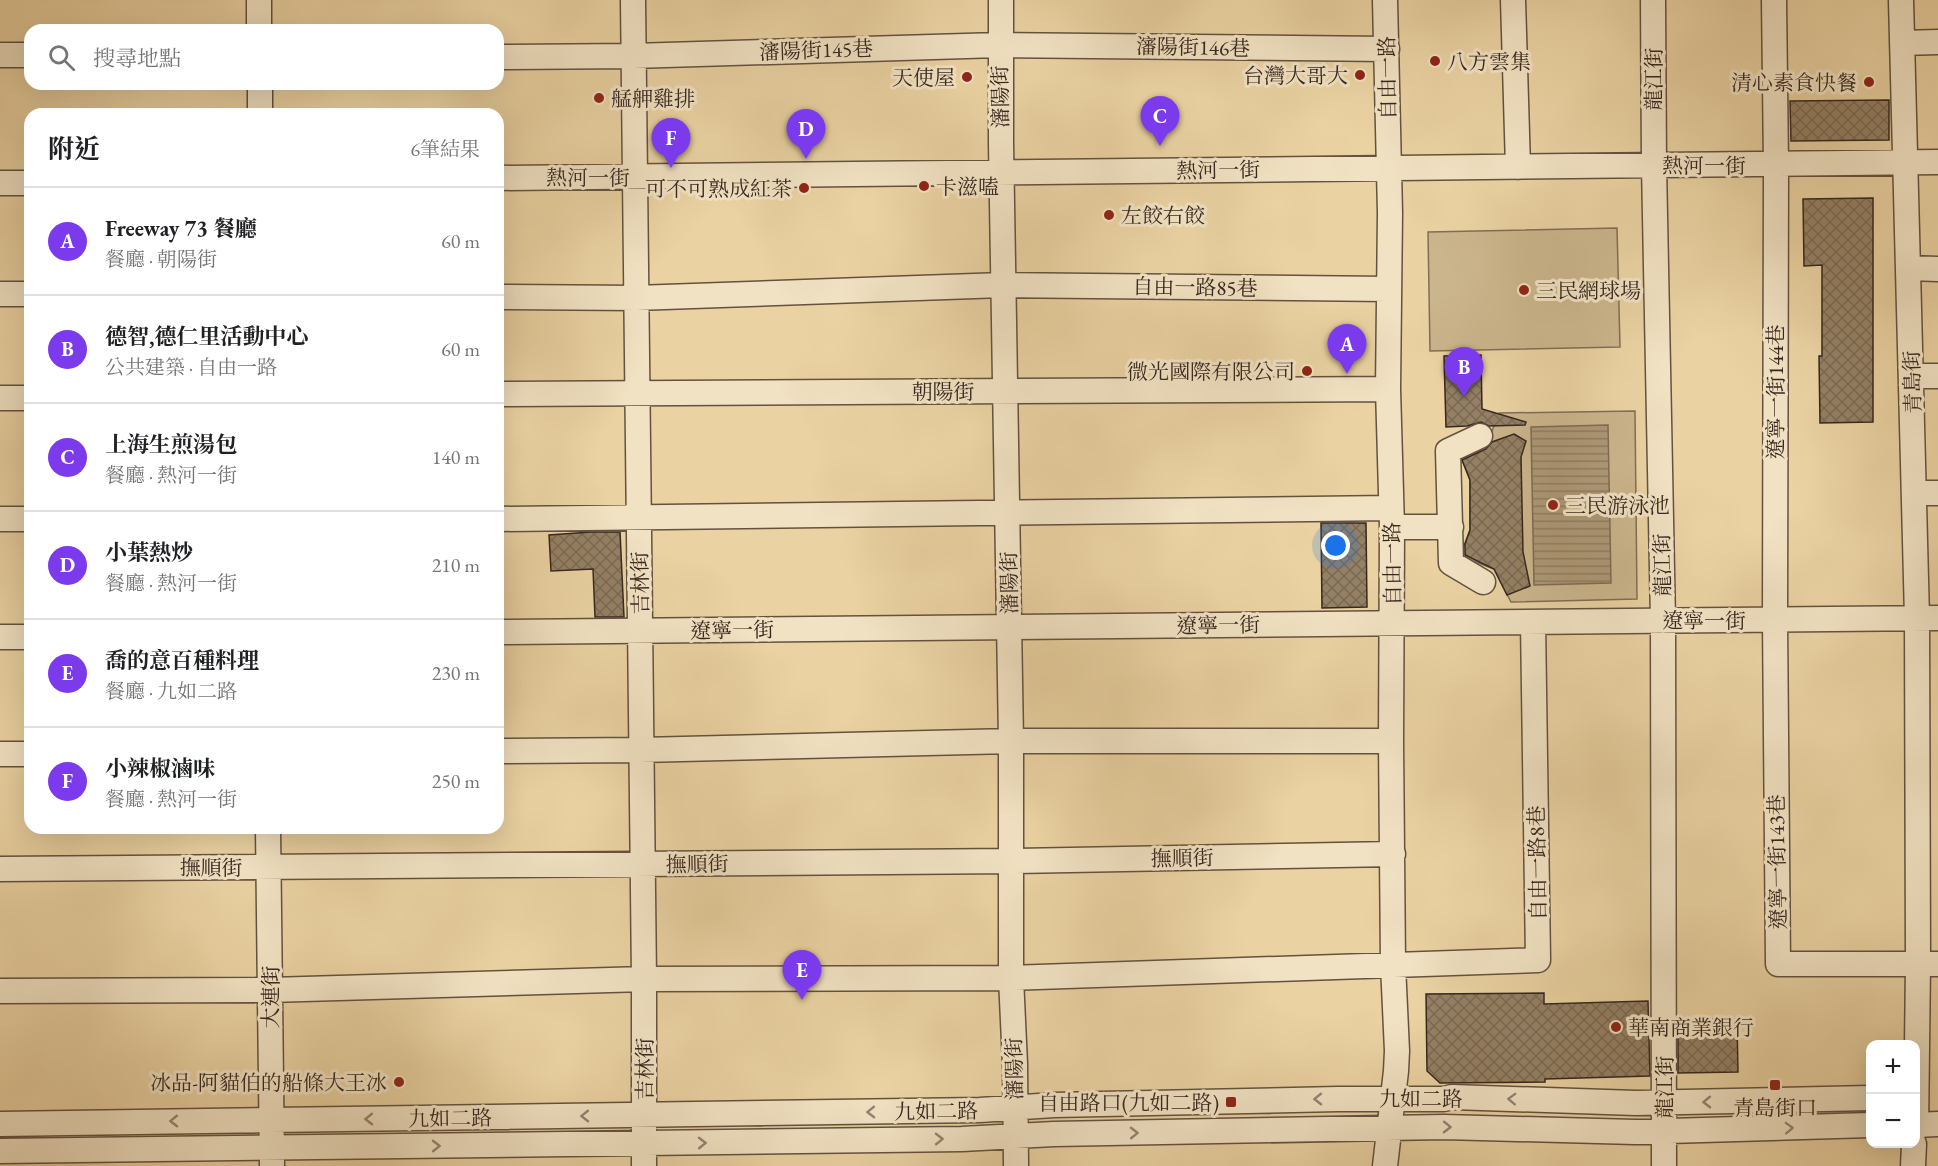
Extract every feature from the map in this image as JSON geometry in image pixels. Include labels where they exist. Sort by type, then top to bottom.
[{"type":"street","points":[[259,0],[259,24]]},
{"type":"street","name":"吉林街","points":[[633,0],[644,1155]]},
{"type":"street","name":"瀋陽街","points":[[1001,0],[999,45],[1010,627],[1011,978],[1016,1166]]},
{"type":"street","name":"自由一路","points":[[1384,1166],[1397,1051],[1391,741],[1392,518],[1388,389],[1389,169],[1385,0]]},
{"type":"street","points":[[1513,0],[1518,166]]},
{"type":"street","name":"龍江街","points":[[1653,0],[1663,621],[1664,1166]]},
{"type":"street","name":"遼寧一街144巷","points":[[1774,0],[1775,620]]},
{"type":"street","name":"青島街","points":[[1901,0],[1911,376],[1927,493],[1928,964],[1916,1094]]},
{"type":"street","points":[[1902,43],[1938,42]]},
{"type":"street","name":"瀋陽街145巷","points":[[504,57],[633,56],[999,45]]},
{"type":"street","name":"瀋陽街146巷","points":[[999,45],[1387,49]]},
{"type":"street","points":[[0,55],[24,55]]},
{"type":"street","points":[[260,90],[260,108]]},
{"type":"street","name":"熱河一街","points":[[504,178],[1938,162]]},
{"type":"street","points":[[0,183],[24,183]]},
{"type":"street","points":[[1908,268],[1938,269]]},
{"type":"street","name":"自由一路85巷","points":[[504,297],[636,298],[1003,285],[1388,289]]},
{"type":"street","points":[[0,294],[24,294]]},
{"type":"street","points":[[1911,376],[1938,376]]},
{"type":"street","name":"朝陽街","points":[[504,394],[1388,389]]},
{"type":"street","points":[[0,398],[24,398]]},
{"type":"street","points":[[1480,436],[1448,451],[1451,563],[1483,582]]},
{"type":"street","points":[[504,519],[1007,513],[1392,518],[1451,527]]},
{"type":"street","points":[[0,519],[24,519]]},
{"type":"street","name":"遼寧一街","points":[[504,632],[1927,618]]},
{"type":"street","name":"遼寧一街143巷","points":[[1775,620],[1778,964],[1928,964]]},
{"type":"street","name":"自由一路8巷","points":[[1394,965],[1538,960],[1533,622]]},
{"type":"street","points":[[0,637],[24,637]]},
{"type":"street","points":[[504,751],[1011,741],[1391,741]]},
{"type":"street","points":[[0,754],[24,754]]},
{"type":"street","name":"大連街","points":[[268,834],[271,1157]]},
{"type":"street","name":"撫順街","points":[[0,869],[643,865],[1393,854]]},
{"type":"street","points":[[0,991],[270,990],[644,979],[1011,978],[1394,965]]},
{"type":"street","points":[[1920,1097],[1938,1096]]},
{"type":"street","name":"九如二路","points":[[0,1124],[644,1116],[1392,1098],[1444,1100],[1452,1097],[1664,1103],[1866,1098]]},
{"type":"street","points":[[1920,1126],[1938,1124]]},
{"type":"street","name":"九如二路","points":[[0,1151],[271,1157],[644,1155],[1016,1136],[1444,1127],[1664,1131],[1866,1125]]},
{"type":"street","points":[[1913,1166],[1914,1148]]},
{"type":"shaded area","name":"三民網球場","points":[[1617,228],[1620,347],[1430,351],[1428,232]]},
{"type":"shaded area","name":"三民游泳池","points":[[1635,411],[1637,599],[1511,602],[1494,569],[1460,556],[1470,530],[1470,480],[1460,455],[1487,444],[1499,413]]},
{"type":"shaded area","points":[[1608,425],[1611,583],[1534,585],[1531,427]]},
{"type":"building","points":[[1889,100],[1889,140],[1791,141],[1790,101]]},
{"type":"building","points":[[1873,198],[1873,422],[1820,423],[1819,356],[1822,356],[1822,265],[1804,266],[1803,199]]},
{"type":"building","points":[[1481,355],[1482,409],[1526,422],[1525,425],[1489,426],[1481,422],[1467,426],[1446,427],[1444,356]]},
{"type":"building","points":[[1514,434],[1526,441],[1521,457],[1523,552],[1530,586],[1507,595],[1494,569],[1465,555],[1465,544],[1470,530],[1470,480],[1462,460],[1486,449],[1492,442]]},
{"type":"building","points":[[1321,523],[1366,523],[1367,607],[1322,608]]},
{"type":"building","points":[[620,532],[624,617],[595,617],[593,569],[551,571],[549,535]]},
{"type":"building","points":[[1544,993],[1544,1004],[1648,1001],[1650,1076],[1545,1079],[1545,1082],[1440,1083],[1427,1071],[1426,994]]},
{"type":"building","points":[[1678,1019],[1737,1019],[1738,1072],[1678,1073]]},
{"type":"place","name":"八方雲集","points":[[1435,61]]},
{"type":"place","name":"台灣大哥大","points":[[1360,75]]},
{"type":"place","name":"天使屋","points":[[967,77]]},
{"type":"place","name":"清心素食快餐","points":[[1869,82]]},
{"type":"place","name":"艋舺雞排","points":[[599,98]]},
{"type":"place","name":"上海生煎湯包","points":[[1160,146]]},
{"type":"place","name":"小葉熱炒","points":[[806,159]]},
{"type":"place","name":"小辣椒滷味","points":[[671,168]]},
{"type":"place","name":"卡滋嗑","points":[[924,186]]},
{"type":"place","name":"可不可熟成紅茶","points":[[804,188]]},
{"type":"place","name":"左餃右餃","points":[[1109,215]]},
{"type":"place","name":"三民網球場","points":[[1524,290]]},
{"type":"place","name":"微光國際有限公司","points":[[1307,371]]},
{"type":"place","name":"Freeway 73 餐廳","points":[[1347,374]]},
{"type":"place","name":"德智,德仁里活動中心","points":[[1464,397]]},
{"type":"place","name":"三民游泳池","points":[[1553,505]]},
{"type":"place","name":"喬的意百種料理","points":[[802,1000]]},
{"type":"place","name":"華南商業銀行","points":[[1616,1027]]},
{"type":"place","name":"冰品-阿貓伯的船條大王冰","points":[[399,1082]]},
{"type":"place","name":"青島街口","points":[[1775,1085]]},
{"type":"place","name":"自由路口(九如二路)","points":[[1231,1102]]}]
